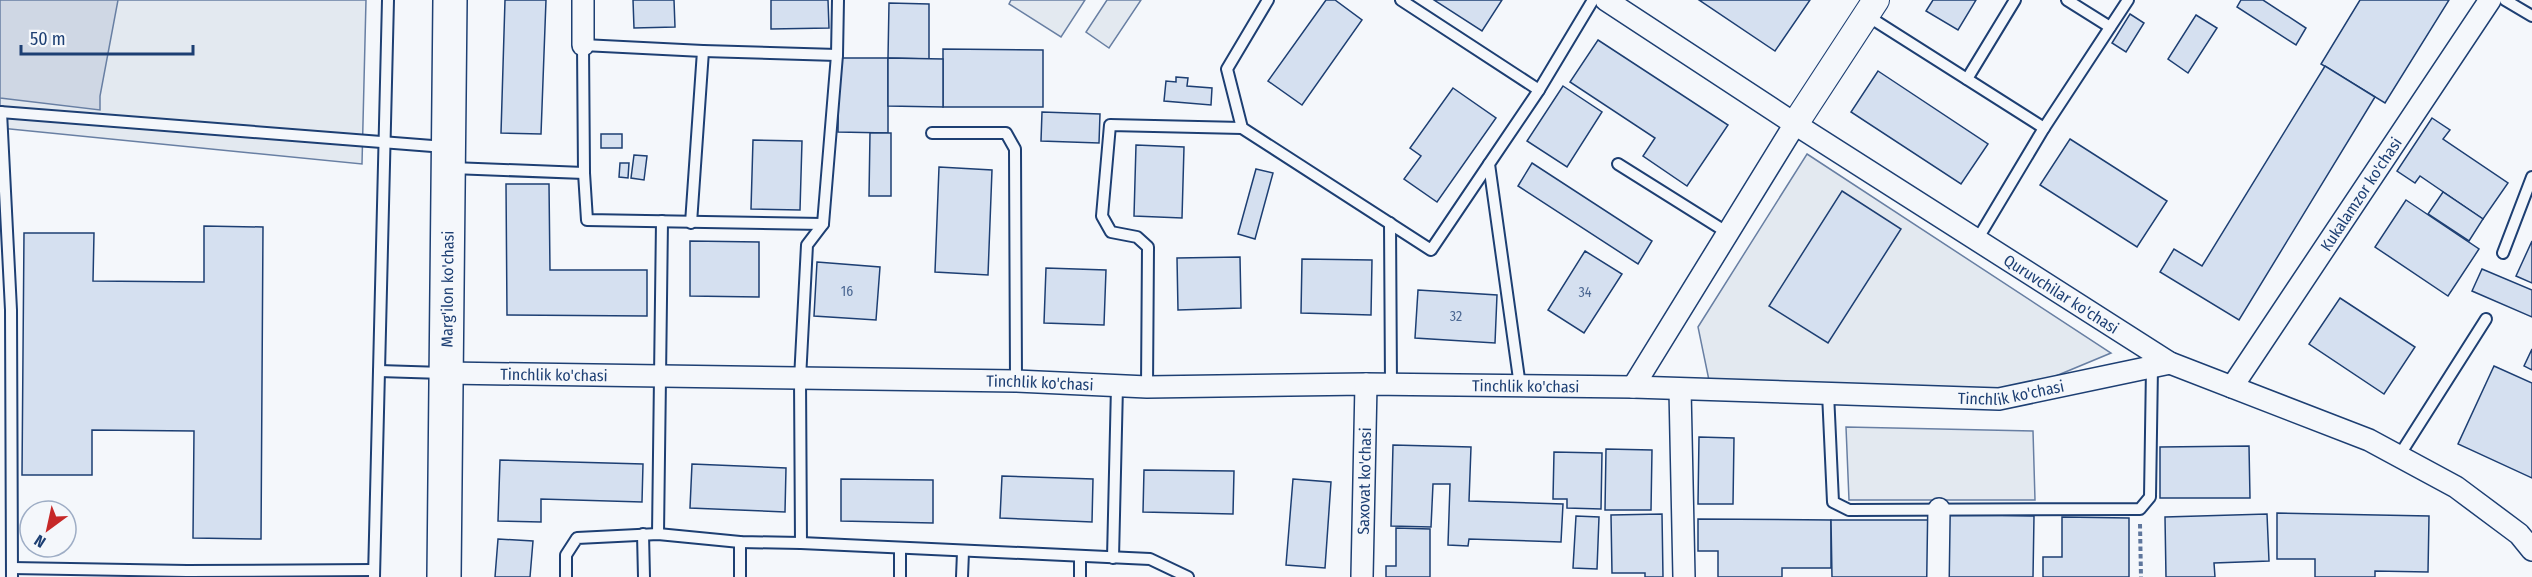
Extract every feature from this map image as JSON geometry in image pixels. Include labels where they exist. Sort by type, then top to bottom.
[{"type":"main road","name":"Marg'ilon ko'chasi","points":[[444,577],[450,0]]},
{"type":"street","points":[[583,0],[583,45]]},
{"type":"street","name":"Quruvchilar ko'chasi","points":[[1606,0],[1977,240],[2161,365],[2232,387],[2369,440],[2456,487],[2519,534],[2532,550]]},
{"type":"street","name":"Kukalamzor ko'chasi","points":[[2232,387],[2490,0]]},
{"type":"street","points":[[1633,387],[1795,124],[1871,8]]},
{"type":"street","name":"Tinchlik ko'chasi","points":[[446,373],[1016,381],[1147,387],[1366,384],[1633,387],[1999,399],[2161,365]]},
{"type":"street","name":"Saxovat ko'chasi","points":[[1362,577],[1366,384]]},
{"type":"street","points":[[1680,389],[1684,577]]},
{"type":"street","points":[[1938,577],[1939,510]]},
{"type":"lane","points":[[388,0],[385,144],[374,573],[12,572],[11,310],[1,112],[385,144],[448,158],[584,173]]},
{"type":"lane","points":[[801,543],[800,379],[807,245],[823,224],[837,55],[838,0]]},
{"type":"lane","points":[[1242,128],[1227,69],[1268,0]]},
{"type":"lane","points":[[1401,0],[1539,90]]},
{"type":"lane","points":[[1147,387],[1148,247],[1137,237],[1111,232],[1102,216],[1110,125],[1242,128],[1431,250],[1539,90],[1593,0]]},
{"type":"lane","points":[[1967,79],[2015,0]]},
{"type":"lane","points":[[2067,0],[2110,27]]},
{"type":"lane","points":[[1977,240],[2044,128],[2128,0]]},
{"type":"lane","points":[[2505,0],[2532,16]]},
{"type":"lane","points":[[1871,8],[1967,79],[2044,128]]},
{"type":"lane","points":[[823,224],[586,220],[583,45],[837,55]]},
{"type":"lane","points":[[691,223],[703,51]]},
{"type":"lane","points":[[932,133],[1006,133],[1015,149],[1016,381]]},
{"type":"lane","points":[[1489,164],[1520,386]]},
{"type":"lane","points":[[1618,164],[1728,233]]},
{"type":"lane","points":[[2503,253],[2532,177]]},
{"type":"lane","points":[[658,534],[662,221]]},
{"type":"lane","points":[[1390,223],[1391,384]]},
{"type":"lane","points":[[2399,456],[2487,319]]},
{"type":"lane","points":[[1828,393],[1833,502],[1849,510],[2140,509],[2150,497],[2161,365]]},
{"type":"lane","points":[[379,371],[446,373]]},
{"type":"lane","points":[[1113,558],[1117,386]]},
{"type":"lane","points":[[643,534],[644,577]]},
{"type":"lane","points":[[566,577],[566,555],[578,538],[658,534],[740,542],[1150,559],[1188,577]]},
{"type":"lane","points":[[740,542],[740,577]]},
{"type":"lane","points":[[900,548],[900,577]]},
{"type":"lane","points":[[962,577],[963,552]]},
{"type":"lane","points":[[1080,556],[1080,577]]},
{"type":"path","points":[[2140,509],[2141,577]]},
{"type":"shaded area","points":[[0,0],[366,0],[362,164],[0,128]]},
{"type":"shaded area","points":[[0,0],[118,0],[100,96],[100,110],[0,98]]},
{"type":"shaded area","points":[[1011,0],[1085,0],[1061,37],[1009,4]]},
{"type":"shaded area","points":[[1107,0],[1141,0],[1109,48],[1086,32]]},
{"type":"shaded area","points":[[1807,154],[2111,353],[2003,398],[1711,390],[1698,327]]},
{"type":"shaded area","points":[[1846,427],[2033,431],[2035,500],[1849,500]]},
{"type":"building","points":[[505,0],[546,0],[541,134],[501,133]]},
{"type":"building","points":[[633,0],[674,0],[675,27],[634,28]]},
{"type":"building","points":[[771,0],[828,0],[829,28],[771,29]]},
{"type":"building","points":[[1326,0],[1335,0],[1362,20],[1302,105],[1268,81]]},
{"type":"building","points":[[1434,0],[1502,0],[1482,31]]},
{"type":"building","points":[[1699,0],[1810,0],[1775,51]]},
{"type":"building","points":[[1933,0],[1976,0],[1958,30],[1926,11]]},
{"type":"building","points":[[2241,0],[2263,0],[2306,28],[2296,45],[2237,7]]},
{"type":"building","points":[[2360,0],[2449,0],[2385,103],[2321,64]]},
{"type":"building","points":[[889,3],[929,4],[929,59],[888,58]]},
{"type":"building","points":[[2130,14],[2144,23],[2126,52],[2112,43]]},
{"type":"building","points":[[2196,15],[2217,28],[2188,73],[2168,59]]},
{"type":"building","points":[[1598,40],[1728,125],[1687,186],[1643,156],[1655,138],[1570,82]]},
{"type":"building","points":[[943,49],[1043,50],[1043,107],[943,107]]},
{"type":"building","points":[[839,58],[888,58],[888,133],[838,132]]},
{"type":"building","points":[[888,58],[943,59],[943,107],[888,106]]},
{"type":"building","points":[[2325,66],[2375,97],[2239,320],[2160,272],[2174,249],[2202,266]]},
{"type":"building","points":[[1878,71],[1988,144],[1961,184],[1851,112]]},
{"type":"building","points":[[1176,77],[1188,78],[1187,86],[1212,88],[1211,105],[1164,101],[1166,81],[1176,82]]},
{"type":"building","points":[[1563,86],[1602,112],[1567,167],[1527,141]]},
{"type":"building","points":[[1453,88],[1496,118],[1437,202],[1404,179],[1421,156],[1410,148]]},
{"type":"building","points":[[1042,112],[1100,114],[1099,143],[1041,141]]},
{"type":"building","points":[[2432,118],[2450,130],[2443,139],[2508,183],[2483,219],[2420,176],[2415,183],[2397,171]]},
{"type":"building","points":[[870,133],[891,133],[891,196],[869,196]]},
{"type":"building","points":[[601,134],[622,134],[622,148],[601,148]]},
{"type":"building","points":[[2070,139],[2167,201],[2137,247],[2040,185]]},
{"type":"building","points":[[753,140],[802,141],[800,210],[751,209]]},
{"type":"building","points":[[1136,145],[1184,147],[1182,218],[1134,216]]},
{"type":"building","points":[[634,155],[647,156],[644,180],[631,178]]},
{"type":"building","points":[[620,163],[629,163],[628,178],[619,177]]},
{"type":"building","points":[[1532,163],[1652,241],[1638,264],[1518,186]]},
{"type":"building","points":[[939,167],[992,170],[988,275],[935,272]]},
{"type":"building","points":[[1256,169],[1273,173],[1255,239],[1238,234]]},
{"type":"building","points":[[506,184],[549,184],[550,270],[647,270],[647,316],[507,315]]},
{"type":"building","points":[[1842,191],[1901,229],[1828,343],[1769,306]]},
{"type":"building","points":[[2443,192],[2483,219],[2469,241],[2428,214]]},
{"type":"building","points":[[2406,200],[2479,249],[2448,296],[2375,247]]},
{"type":"building","points":[[204,226],[263,227],[261,539],[193,538],[194,431],[92,430],[92,475],[22,475],[24,233],[94,233],[93,281],[204,282]]},
{"type":"building","points":[[690,241],[759,242],[759,297],[690,296]]},
{"type":"building","points":[[2532,241],[2532,283],[2516,276]]},
{"type":"building","points":[[1585,251],[1622,274],[1584,333],[1548,310]]},
{"type":"building","points":[[1240,257],[1241,308],[1178,310],[1177,258]]},
{"type":"building","points":[[1302,259],[1372,260],[1371,315],[1301,313]]},
{"type":"building","points":[[817,262],[880,267],[876,320],[814,316]]},
{"type":"building","points":[[1046,268],[1106,270],[1104,325],[1044,323]]},
{"type":"building","points":[[2482,269],[2532,290],[2532,317],[2472,291]]},
{"type":"building","points":[[1418,290],[1497,295],[1495,343],[1415,338]]},
{"type":"building","points":[[2340,298],[2415,347],[2384,394],[2309,344]]},
{"type":"building","points":[[2532,349],[2532,370],[2524,366]]},
{"type":"building","points":[[2494,366],[2532,383],[2532,478],[2458,444]]},
{"type":"building","points":[[1699,437],[1734,438],[1733,504],[1698,504]]},
{"type":"building","points":[[1393,445],[1471,447],[1469,501],[1563,504],[1561,542],[1469,539],[1468,546],[1448,545],[1450,484],[1433,484],[1431,527],[1391,526]]},
{"type":"building","points":[[2249,446],[2250,498],[2160,498],[2160,447]]},
{"type":"building","points":[[1606,449],[1652,450],[1651,510],[1605,510]]},
{"type":"building","points":[[1554,452],[1602,453],[1601,509],[1567,508],[1567,499],[1553,499]]},
{"type":"building","points":[[500,460],[643,464],[642,502],[541,499],[541,522],[498,521]]},
{"type":"building","points":[[692,464],[786,468],[785,512],[690,508]]},
{"type":"building","points":[[1144,470],[1234,471],[1233,514],[1143,512]]},
{"type":"building","points":[[1002,476],[1093,479],[1092,522],[1000,518]]},
{"type":"building","points":[[841,479],[933,480],[933,523],[841,521]]},
{"type":"building","points":[[1293,479],[1331,482],[1325,568],[1286,565]]},
{"type":"building","points":[[2277,513],[2429,516],[2428,572],[2375,571],[2375,577],[2315,577],[2315,559],[2277,559]]},
{"type":"building","points":[[1662,514],[1663,577],[1645,577],[1645,573],[1612,573],[1611,515]]},
{"type":"building","points":[[1947,514],[2034,516],[2033,577],[1946,577]]},
{"type":"building","points":[[2267,514],[2269,561],[2214,563],[2215,577],[2166,577],[2165,517]]},
{"type":"building","points":[[1576,516],[1599,517],[1597,569],[1573,568]]},
{"type":"building","points":[[2062,517],[2129,518],[2129,577],[2043,577],[2043,557],[2062,557]]},
{"type":"building","points":[[1698,519],[1831,520],[1831,568],[1782,568],[1782,577],[1718,577],[1718,551],[1698,551]]},
{"type":"building","points":[[1831,520],[1929,520],[1930,577],[1832,577]]},
{"type":"building","points":[[1396,528],[1430,529],[1430,577],[1386,577],[1386,566],[1396,566]]},
{"type":"building","points":[[498,539],[533,541],[530,577],[495,577]]}]
